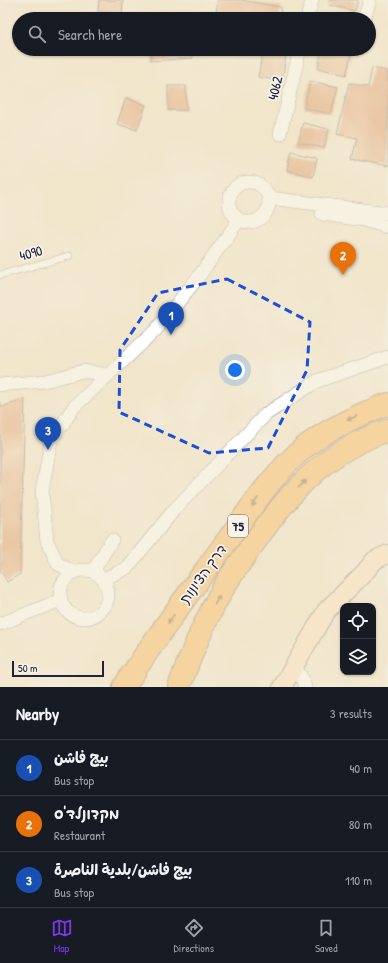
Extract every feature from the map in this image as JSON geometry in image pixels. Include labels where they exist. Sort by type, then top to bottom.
[{"type":"highway","name":"דרך הציונות","points":[[124,687],[134,670],[269,483],[288,462],[305,447],[342,423],[365,412],[388,404]]},
{"type":"highway","name":"דרך הציונות","points":[[179,687],[200,636],[227,582],[270,520],[305,480],[320,466],[353,444],[374,434],[388,430]]},
{"type":"street","points":[[309,12],[312,0]]},
{"type":"street","points":[[366,12],[370,0]]},
{"type":"street","name":"4062","points":[[280,134],[298,56]]},
{"type":"street","points":[[243,183],[256,183],[267,192],[269,198],[269,206],[266,213],[261,219],[254,222],[246,223],[239,220],[230,210],[229,197],[232,190],[243,183]]},
{"type":"street","points":[[269,198],[388,213]]},
{"type":"street","points":[[308,203],[321,214],[363,220],[388,227]]},
{"type":"street","points":[[74,572],[58,564],[48,541],[42,492],[51,441],[74,407],[155,331],[199,276],[239,220]]},
{"type":"street","points":[[106,582],[108,577],[127,568],[174,510],[266,414],[317,381],[388,357]]},
{"type":"street","points":[[0,385],[45,381],[83,371],[108,375]]},
{"type":"street","points":[[93,571],[112,540]]},
{"type":"street","points":[[282,687],[326,611],[375,560],[388,554]]},
{"type":"street","points":[[364,573],[388,561]]},
{"type":"street","points":[[83,570],[93,571],[106,582],[108,600],[104,608],[89,618],[80,618],[71,614],[64,608],[60,600],[60,589],[65,579],[74,572],[83,570]]},
{"type":"street","points":[[0,624],[60,600]]},
{"type":"street","points":[[294,666],[303,680],[305,687]]},
{"type":"lane","name":"4090","points":[[0,275],[69,256]]},
{"type":"highlighted area","points":[[227,279],[310,322],[307,370],[268,448],[209,453],[119,412],[120,350],[158,293]]},
{"type":"building","points":[[99,0],[123,0],[122,12],[98,12]]},
{"type":"building","points":[[218,0],[241,0],[281,7],[280,12],[216,12]]},
{"type":"building","points":[[330,0],[358,0],[355,11],[329,5]]},
{"type":"building","points":[[151,56],[193,56],[193,58],[151,61]]},
{"type":"building","points":[[262,56],[286,56],[282,81],[258,77]]},
{"type":"building","points":[[321,56],[351,56],[346,75],[318,68]]},
{"type":"building","points":[[372,68],[388,71],[388,166],[352,159],[357,138],[337,134],[349,83],[368,87]]},
{"type":"building","points":[[310,81],[338,87],[331,114],[304,108]]},
{"type":"building","points":[[168,86],[186,86],[186,110],[168,110]]},
{"type":"building","points":[[126,98],[146,105],[137,130],[117,124]]},
{"type":"building","points":[[303,123],[329,129],[324,148],[298,142]]},
{"type":"building","points":[[291,152],[317,158],[313,177],[287,170]]},
{"type":"building","points":[[25,399],[20,574],[7,582],[0,569],[0,402],[2,407]]},
{"type":"place","name":"מקדונלד'ס","points":[[343,275]]},
{"type":"place","name":"بيج فاشن","points":[[171,335]]},
{"type":"place","name":"بيچ فاشن/بلدية الناصرة","points":[[48,450]]}]
